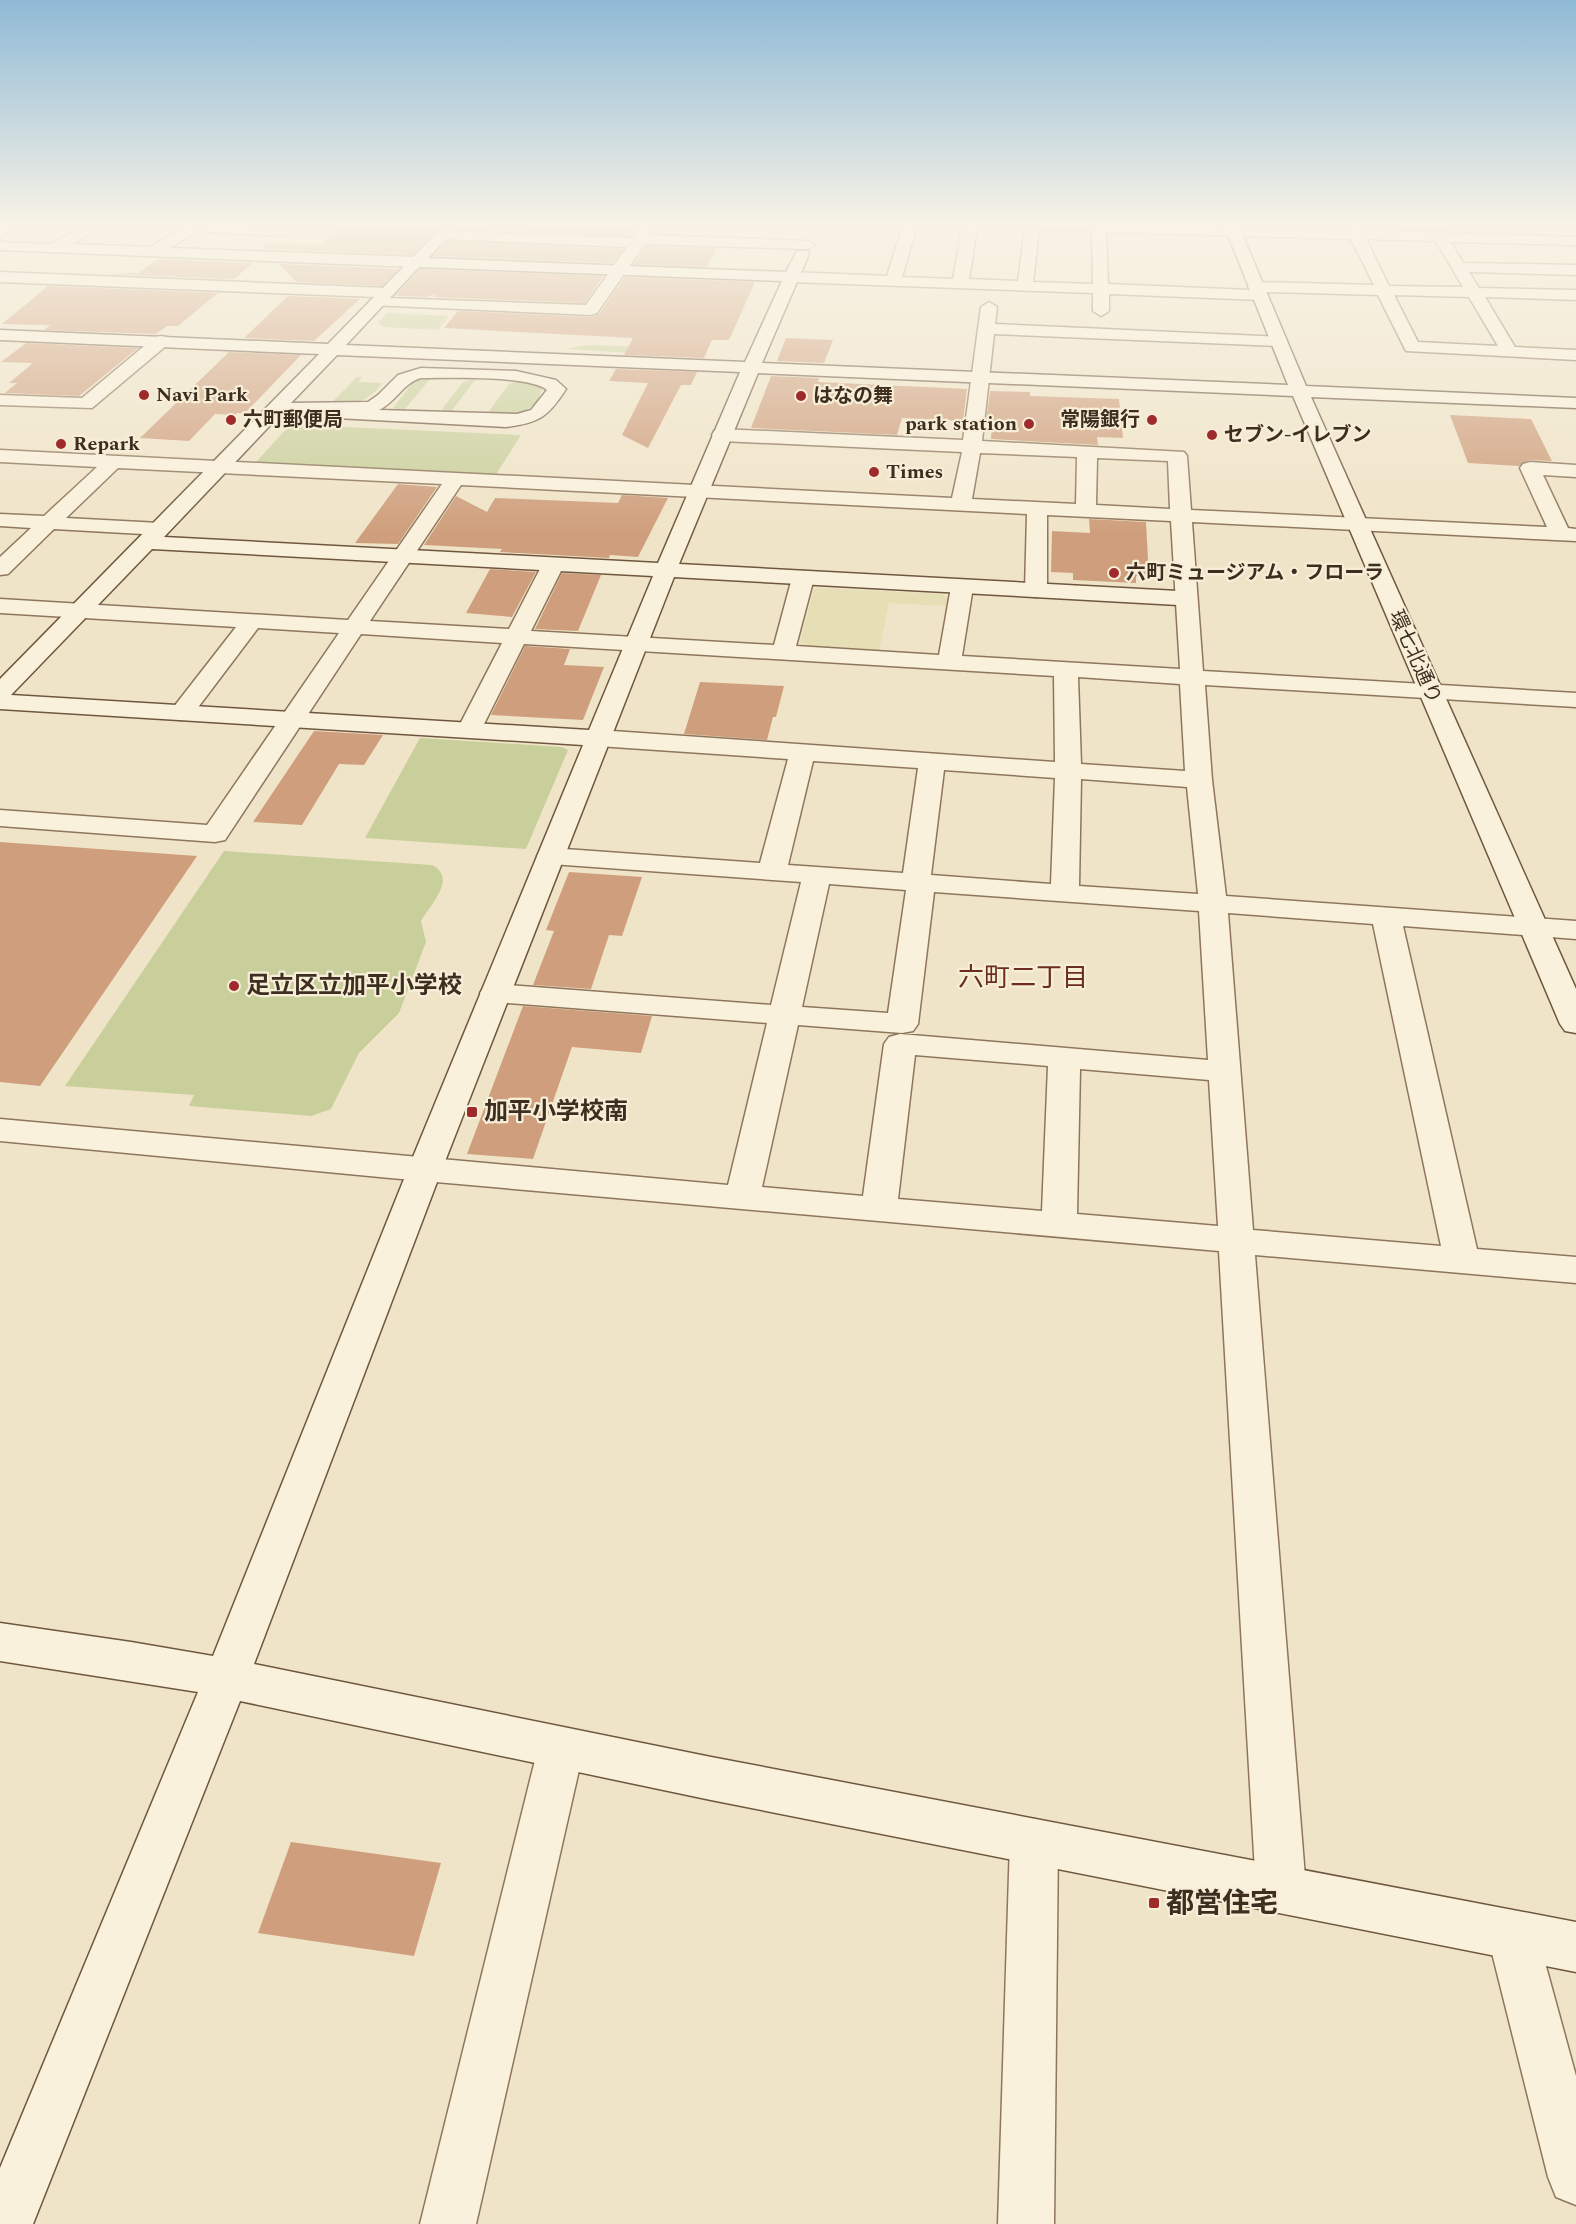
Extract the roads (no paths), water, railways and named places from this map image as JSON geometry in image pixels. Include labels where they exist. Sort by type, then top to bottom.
[{"type":"street","points":[[0,693],[354,326]]},
{"type":"street","points":[[5,2224],[225,1680],[495,993],[666,570],[700,492],[721,435],[769,326]]},
{"type":"street","points":[[961,504],[972,447],[987,326]]},
{"type":"street","points":[[1101,326],[1101,333]]},
{"type":"street","name":"環七北通り","points":[[1273,326],[1298,391],[1576,1024]]},
{"type":"street","points":[[1401,326],[1412,347],[1509,351],[1574,358]]},
{"type":"street","points":[[1494,326],[1509,351]]},
{"type":"street","points":[[986,329],[1279,341]]},
{"type":"street","points":[[0,335],[1576,403]]},
{"type":"street","points":[[0,400],[86,404],[161,341]]},
{"type":"street","points":[[421,373],[530,377],[552,382],[557,389],[542,412],[526,418],[506,421],[276,409],[371,407],[383,401],[405,377],[421,373]]},
{"type":"street","points":[[721,435],[1177,456],[1181,516],[1182,598],[1192,676],[1199,780],[1213,904],[1281,1889]]},
{"type":"street","points":[[1086,511],[1087,452]]},
{"type":"street","points":[[0,473],[10,456],[112,463],[1568,535]]},
{"type":"street","points":[[0,569],[112,463]]},
{"type":"street","points":[[1568,535],[1530,468],[1576,471]]},
{"type":"street","points":[[0,818],[215,834],[455,479]]},
{"type":"street","points":[[1036,590],[1037,508]]},
{"type":"street","points":[[0,520],[403,557],[1182,598]]},
{"type":"street","points":[[469,730],[553,565]]},
{"type":"street","points":[[783,653],[803,578]]},
{"type":"street","points":[[949,663],[962,587]]},
{"type":"street","points":[[0,606],[1576,700]]},
{"type":"street","points":[[181,713],[252,621]]},
{"type":"street","points":[[1065,893],[1068,771],[1066,669]]},
{"type":"street","points":[[0,702],[598,738],[1199,780]]},
{"type":"street","points":[[772,872],[802,753]]},
{"type":"street","points":[[879,1209],[932,762]]},
{"type":"street","points":[[551,856],[1576,930]]},
{"type":"street","points":[[742,1197],[817,875]]},
{"type":"street","points":[[1386,916],[1462,1260]]},
{"type":"street","points":[[495,993],[785,1015],[1064,1057],[1224,1071]]},
{"type":"street","points":[[1059,1224],[1064,1057]]},
{"type":"street","points":[[0,1130],[1576,1270]]},
{"type":"street","points":[[0,1642],[53,1648],[225,1680],[1513,1937],[1576,1947]]},
{"type":"street","points":[[448,2224],[561,1748]]},
{"type":"street","points":[[1026,2224],[1034,1842]]},
{"type":"street","points":[[1513,1937],[1576,2177]]},
{"type":"place","name":"Navi Park","points":[[144,395]]},
{"type":"place","name":"はなの舞","points":[[801,396]]},
{"type":"place","name":"六町郵便局","points":[[231,420]]},
{"type":"place","name":"常陽銀行","points":[[1152,420]]},
{"type":"place","name":"park station","points":[[1029,424]]},
{"type":"place","name":"セブン-イレブン","points":[[1212,435]]},
{"type":"place","name":"Repark","points":[[61,444]]},
{"type":"place","name":"Times","points":[[874,472]]},
{"type":"place","name":"六町ミュージアム・フローラ","points":[[1114,573]]},
{"type":"place","name":"足立区立加平小学校","points":[[234,986]]},
{"type":"place","name":"加平小学校南","points":[[472,1112]]},
{"type":"place","name":"都営住宅","points":[[1154,1903]]},
{"type":"district","name":"六町二丁目","points":[[1023,978]]}]
